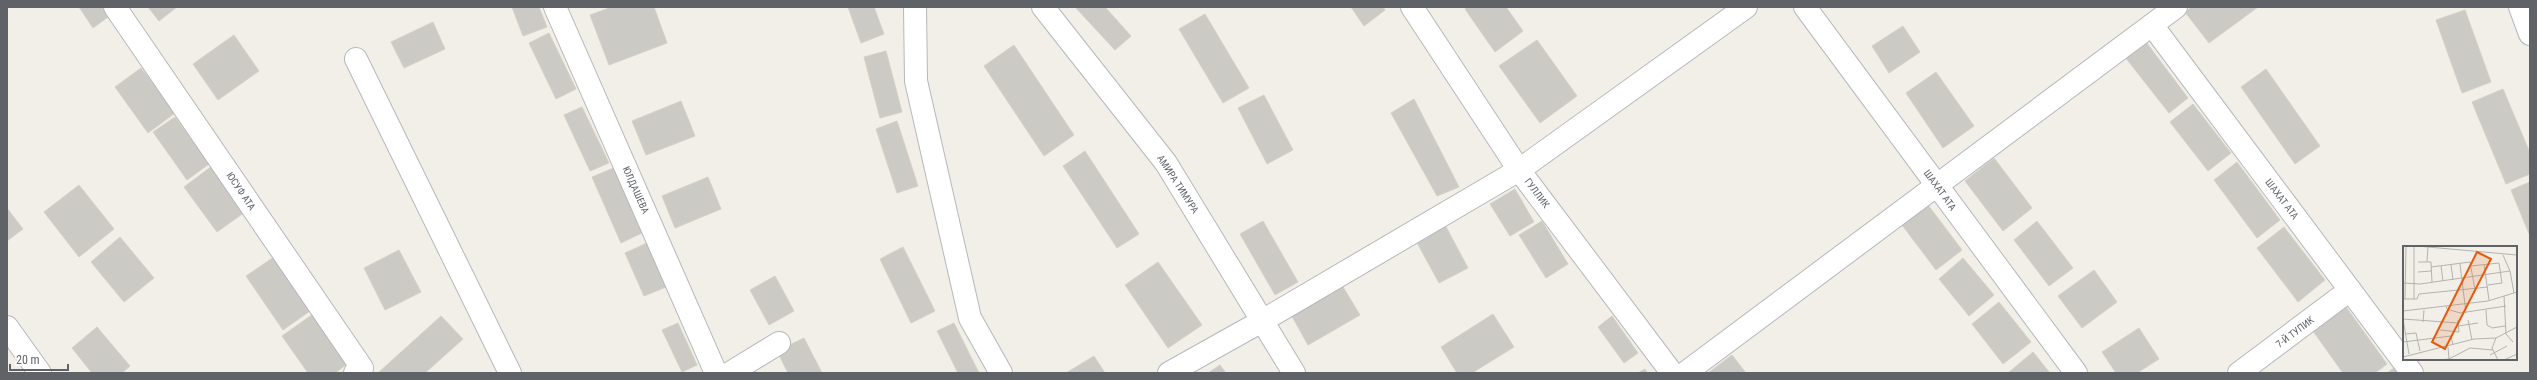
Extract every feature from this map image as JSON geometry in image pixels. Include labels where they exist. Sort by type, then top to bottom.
[{"type":"street","name":"ЮСУФ АТА","points":[[115,7],[362,368],[355,373]]},
{"type":"street","name":"ЮЛДАШЕВА","points":[[555,7],[716,373]]},
{"type":"street","points":[[915,7],[916,81],[970,318],[1001,373]]},
{"type":"street","name":"АМИРА ТИМУРА","points":[[1043,7],[1166,163],[1294,373]]},
{"type":"street","name":"ГУЛЛИК","points":[[1412,7],[1519,170],[1672,373]]},
{"type":"street","points":[[1169,373],[1262,321],[1519,170],[1746,7]]},
{"type":"street","name":"ШАХАТ АТА","points":[[1805,7],[2076,373]]},
{"type":"street","points":[[1685,373],[2176,7]]},
{"type":"street","points":[[2520,7],[2530,34]]},
{"type":"street","name":"ШАХАТ АТА","points":[[2152,25],[2412,373]]},
{"type":"street","points":[[356,59],[510,373]]},
{"type":"street","name":"7-Й ТУПИК","points":[[2239,373],[2350,290]]},
{"type":"street","points":[[7,327],[40,373]]},
{"type":"street","points":[[730,373],[778,343]]},
{"type":"building","points":[[79,7],[102,7],[108,17],[93,28]]},
{"type":"building","points":[[148,7],[177,7],[159,21]]},
{"type":"building","points":[[512,7],[539,7],[547,27],[523,36]]},
{"type":"building","points":[[612,7],[654,7],[667,43],[609,65],[590,15]]},
{"type":"building","points":[[848,7],[874,7],[884,34],[861,43]]},
{"type":"building","points":[[1075,7],[1105,7],[1131,36],[1115,50]]},
{"type":"building","points":[[1351,7],[1383,7],[1385,10],[1364,26]]},
{"type":"building","points":[[1468,7],[1506,7],[1523,31],[1495,52],[1465,9]]},
{"type":"building","points":[[2192,7],[2258,7],[2209,43],[2185,12]]},
{"type":"building","points":[[2465,10],[2491,82],[2462,93],[2436,20]]},
{"type":"building","points":[[1205,14],[1249,88],[1223,103],[1179,29]]},
{"type":"building","points":[[433,22],[445,49],[404,68],[391,42]]},
{"type":"building","points":[[1903,26],[1920,52],[1889,73],[1872,46]]},
{"type":"building","points":[[549,33],[576,89],[556,99],[529,43]]},
{"type":"building","points":[[234,35],[259,71],[218,100],[193,64]]},
{"type":"building","points":[[1537,40],[1577,96],[1540,123],[1499,66]]},
{"type":"building","points":[[2146,42],[2188,98],[2169,113],[2125,57]]},
{"type":"building","points":[[1014,45],[1074,135],[1044,156],[984,66]]},
{"type":"building","points":[[886,51],[902,112],[880,118],[864,57]]},
{"type":"building","points":[[141,68],[175,113],[148,133],[115,87]]},
{"type":"building","points":[[2266,69],[2320,146],[2295,164],[2241,87]]},
{"type":"building","points":[[1936,72],[1974,126],[1943,148],[1906,93]]},
{"type":"building","points":[[2503,89],[2530,153],[2530,174],[2506,184],[2472,102]]},
{"type":"building","points":[[1264,95],[1293,150],[1267,164],[1238,108]]},
{"type":"building","points":[[1414,99],[1459,187],[1437,196],[1391,113]]},
{"type":"building","points":[[681,101],[695,136],[646,155],[632,121]]},
{"type":"building","points":[[2193,104],[2231,153],[2208,171],[2170,122]]},
{"type":"building","points":[[582,107],[609,163],[590,171],[564,115]]},
{"type":"building","points":[[175,117],[209,164],[187,180],[153,132]]},
{"type":"building","points":[[897,121],[918,186],[897,193],[876,129]]},
{"type":"building","points":[[1085,151],[1139,234],[1117,248],[1063,166]]},
{"type":"building","points":[[1994,158],[2032,208],[2003,231],[1965,181]]},
{"type":"building","points":[[2237,162],[2280,220],[2257,238],[2214,180]]},
{"type":"building","points":[[212,166],[245,212],[217,232],[184,187]]},
{"type":"building","points":[[616,167],[644,232],[621,243],[592,177]]},
{"type":"building","points":[[708,177],[721,209],[675,228],[662,196]]},
{"type":"building","points":[[2530,182],[2530,236],[2511,190]]},
{"type":"building","points":[[79,185],[114,229],[79,257],[44,212]]},
{"type":"building","points":[[1515,189],[1534,222],[1510,236],[1490,204]]},
{"type":"building","points":[[1928,205],[1962,250],[1936,270],[1902,225]]},
{"type":"building","points":[[7,208],[23,229],[7,241]]},
{"type":"building","points":[[1263,221],[1298,282],[1275,295],[1240,234]]},
{"type":"building","points":[[1542,221],[1568,264],[1546,278],[1519,235]]},
{"type":"building","points":[[2037,221],[2073,268],[2049,286],[2014,240]]},
{"type":"building","points":[[1444,223],[1468,268],[1439,283],[1415,239]]},
{"type":"building","points":[[2284,227],[2325,280],[2298,302],[2257,248]]},
{"type":"building","points":[[120,237],[154,278],[124,302],[91,262]]},
{"type":"building","points":[[647,243],[666,287],[644,296],[625,253]]},
{"type":"building","points":[[903,247],[935,311],[911,323],[880,259]]},
{"type":"building","points":[[399,250],[421,292],[385,310],[364,268]]},
{"type":"building","points":[[274,257],[310,311],[283,330],[246,276]]},
{"type":"building","points":[[1963,258],[1994,295],[1969,316],[1939,279]]},
{"type":"building","points":[[1158,262],[1202,325],[1168,348],[1125,285]]},
{"type":"building","points":[[2094,270],[2117,302],[2082,328],[2058,296]]},
{"type":"building","points":[[775,276],[794,311],[769,325],[750,290]]},
{"type":"building","points":[[1340,282],[1360,315],[1308,345],[1289,311]]},
{"type":"building","points":[[1999,302],[2031,342],[2003,364],[1972,324]]},
{"type":"building","points":[[2346,307],[2387,364],[2375,373],[2343,373],[2313,331]]},
{"type":"building","points":[[316,312],[351,361],[335,373],[308,373],[282,336]]},
{"type":"building","points":[[1493,314],[1514,347],[1472,373],[1457,373],[1441,347]]},
{"type":"building","points":[[441,316],[463,339],[425,373],[378,373]]},
{"type":"building","points":[[1612,316],[1638,353],[1624,363],[1598,327]]},
{"type":"building","points":[[678,323],[697,365],[682,372],[662,330]]},
{"type":"building","points":[[954,323],[979,373],[958,373],[937,331]]},
{"type":"building","points":[[97,327],[130,366],[122,373],[92,373],[72,348]]},
{"type":"building","points":[[2139,328],[2159,359],[2137,373],[2116,373],[2102,352]]},
{"type":"building","points":[[804,338],[822,373],[788,373],[777,351]]},
{"type":"building","points":[[2033,352],[2050,373],[2008,373]]},
{"type":"building","points":[[1732,355],[1746,373],[1708,373]]},
{"type":"building","points":[[1094,356],[1105,373],[1066,373]]},
{"type":"building","points":[[1220,365],[1226,373],[1208,373]]},
{"type":"building","points":[[2394,368],[2398,373],[2387,373]]},
{"type":"building","points":[[1645,369],[1647,373],[1638,373]]}]
